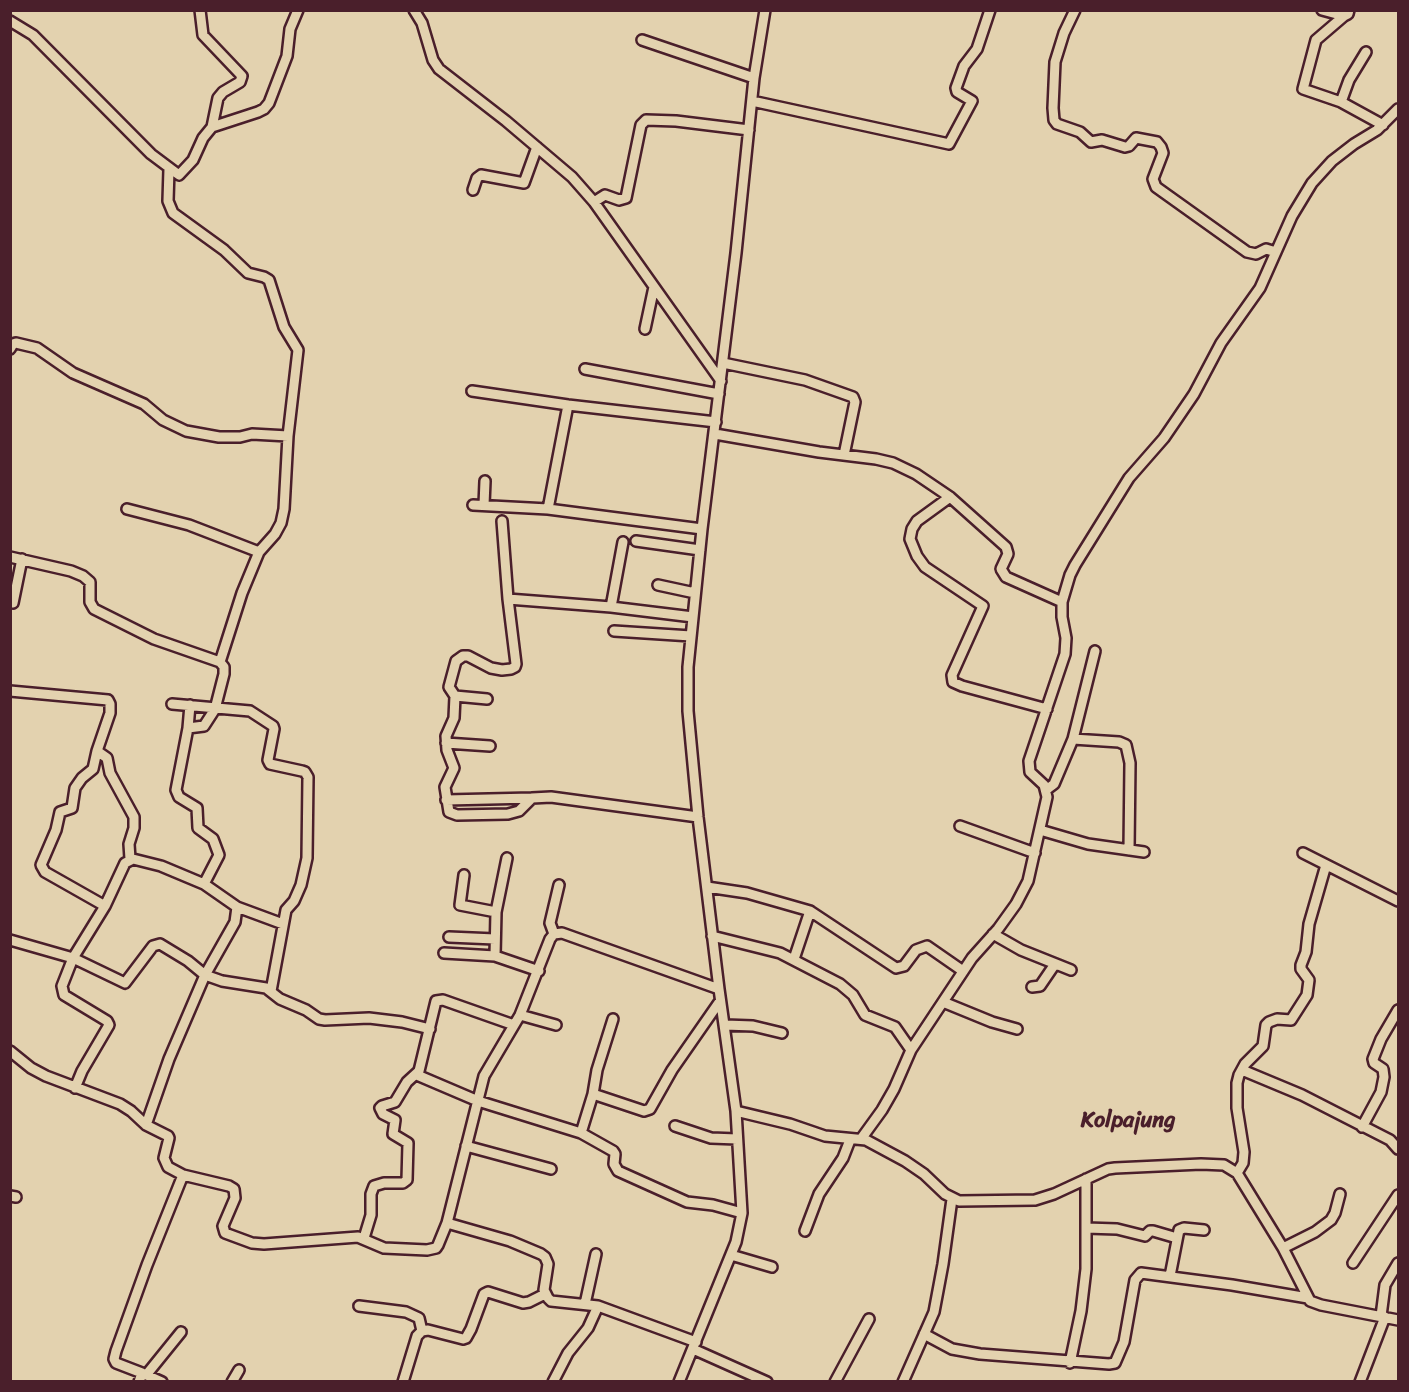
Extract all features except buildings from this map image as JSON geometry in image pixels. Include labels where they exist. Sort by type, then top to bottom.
[{"type":"street","points":[[200,10],[203,35],[242,76],[240,81],[218,98],[212,128]]},
{"type":"street","points":[[10,21],[33,35],[151,154],[177,175],[181,174],[193,160],[203,138],[212,128],[258,112],[269,103],[287,56],[290,29],[298,10]]},
{"type":"street","points":[[414,10],[422,23],[433,60],[439,69],[572,177],[594,202],[720,381]]},
{"type":"street","points":[[680,1382],[731,1254],[742,1213],[736,1112],[718,989],[698,817],[688,711],[688,667],[702,529],[720,434],[716,422],[720,381],[754,78],[765,10]]},
{"type":"street","points":[[752,100],[949,144],[972,101],[957,92],[956,88],[964,66],[977,50],[990,10]]},
{"type":"street","points":[[1076,10],[1064,33],[1055,62],[1053,108],[1054,120],[1057,124],[1080,132],[1091,142],[1108,141],[1125,147],[1136,138],[1157,142],[1162,153],[1153,179],[1156,187],[1247,252],[1256,254],[1266,249],[1276,252]]},
{"type":"street","points":[[1322,10],[1342,13]]},
{"type":"street","points":[[1342,13],[1316,40],[1303,84],[1306,91],[1341,102],[1383,125]]},
{"type":"street","points":[[642,40],[754,78]]},
{"type":"street","points":[[1341,102],[1349,80],[1366,52]]},
{"type":"street","points":[[861,1139],[894,1089],[911,1050],[963,971],[1021,896],[1028,881],[1046,804],[1046,790],[1044,785],[1032,775],[1029,761],[1066,646],[1062,602],[1075,565],[1129,478],[1164,438],[1194,394],[1221,343],[1260,288],[1297,206],[1321,172],[1354,144],[1383,125],[1398,109]]},
{"type":"street","points":[[594,202],[605,195],[619,200],[626,198],[641,126],[646,120],[748,130]]},
{"type":"street","points":[[473,190],[477,178],[481,175],[524,183],[537,147]]},
{"type":"street","points":[[169,169],[168,201],[173,213],[224,250],[248,273],[269,280],[284,327],[298,350],[281,523],[275,534],[259,552],[242,593],[220,662]]},
{"type":"street","points":[[645,329],[654,287]]},
{"type":"street","points":[[11,344],[21,344],[44,352],[73,373],[144,404],[163,420],[186,431],[219,437],[240,437],[252,434],[288,436]]},
{"type":"street","points":[[723,363],[805,380],[853,397],[855,402],[844,455]]},
{"type":"street","points":[[585,369],[719,394]]},
{"type":"street","points":[[472,391],[716,422]]},
{"type":"street","points":[[548,509],[568,405]]},
{"type":"street","points":[[720,434],[893,463],[916,474],[950,496],[1006,547],[1008,554],[1001,569],[1006,577],[1062,602]]},
{"type":"street","points":[[484,505],[485,482]]},
{"type":"street","points":[[950,496],[917,521],[910,539],[917,556],[925,567],[983,606],[952,675],[952,682],[1047,709]]},
{"type":"street","points":[[473,505],[548,509],[702,529]]},
{"type":"street","points":[[127,509],[189,525],[259,552]]},
{"type":"street","points":[[502,520],[508,599],[517,660],[515,667],[502,670],[491,668],[468,656],[456,661],[449,687],[455,696],[454,718],[447,730],[446,743],[454,768],[446,782],[446,800],[448,810],[452,815],[508,814],[519,811],[532,798]]},
{"type":"street","points":[[636,541],[700,550]]},
{"type":"street","points":[[611,607],[623,542]]},
{"type":"street","points":[[10,556],[71,570],[90,582],[90,602],[94,609],[154,639],[220,662],[224,667],[224,674],[215,708],[204,726],[188,728]]},
{"type":"street","points":[[13,603],[22,559]]},
{"type":"street","points":[[658,585],[695,593]]},
{"type":"street","points":[[508,599],[611,607],[693,617]]},
{"type":"street","points":[[614,631],[691,636]]},
{"type":"street","points":[[1046,790],[1054,784],[1073,739],[1095,651]]},
{"type":"street","points":[[10,691],[108,700],[110,704],[110,712],[93,769],[75,788],[72,808],[60,812],[56,830],[41,865],[45,872],[105,906]]},
{"type":"street","points":[[455,696],[488,699]]},
{"type":"street","points":[[172,704],[245,709],[273,726],[268,760],[270,764],[302,771],[308,777],[307,858],[301,885],[294,901],[286,910],[271,991]]},
{"type":"street","points":[[190,705],[176,790],[178,797],[197,808],[198,828],[213,839],[219,855],[204,884]]},
{"type":"street","points":[[1073,739],[1126,744],[1130,763],[1129,850]]},
{"type":"street","points":[[446,743],[490,746]]},
{"type":"street","points":[[97,751],[107,758],[110,773],[134,817],[134,828],[129,844],[130,859]]},
{"type":"street","points":[[446,800],[551,797],[698,817]]},
{"type":"street","points":[[960,826],[1035,853]]},
{"type":"street","points":[[1040,831],[1088,844],[1144,852]]},
{"type":"street","points":[[1303,854],[1398,901]]},
{"type":"street","points":[[495,956],[496,912],[507,858]]},
{"type":"street","points":[[130,859],[161,866],[204,884],[237,907],[283,924]]},
{"type":"street","points":[[75,1088],[82,1071],[109,1025],[107,1021],[64,995],[62,986],[73,958],[105,906],[125,863],[130,859]]},
{"type":"street","points":[[1237,1173],[1243,1163],[1244,1152],[1237,1108],[1237,1083],[1242,1070],[1263,1046],[1266,1026],[1269,1022],[1277,1019],[1291,1020],[1307,995],[1309,980],[1301,969],[1301,965],[1306,952],[1309,924],[1326,865]]},
{"type":"street","points":[[464,874],[460,905],[496,912]]},
{"type":"street","points":[[554,934],[550,923],[559,885]]},
{"type":"street","points":[[707,887],[747,893],[810,911],[896,969],[904,966],[920,947],[927,946],[963,971]]},
{"type":"street","points":[[146,1125],[169,1059],[205,975],[235,922],[237,907]]},
{"type":"street","points":[[794,958],[810,911]]},
{"type":"street","points":[[10,1051],[31,1068],[75,1088],[120,1104],[131,1110],[146,1125],[168,1136],[165,1163],[168,1167],[183,1175],[229,1186],[234,1190],[235,1198],[223,1226],[225,1233],[252,1243],[364,1238],[384,1248],[428,1250],[436,1248],[447,1223],[487,1070],[519,1015],[554,934],[562,933],[718,989]]},
{"type":"street","points":[[993,934],[1021,950],[1071,970]]},
{"type":"street","points":[[712,936],[794,958],[850,991],[865,1015],[895,1027],[911,1050]]},
{"type":"street","points":[[448,937],[495,939]]},
{"type":"street","points":[[10,940],[73,958],[125,983],[153,946],[160,944],[215,980],[260,986],[319,1019],[369,1018],[402,1022],[430,1029]]},
{"type":"street","points":[[444,953],[495,956],[539,971]]},
{"type":"street","points":[[1032,987],[1040,986],[1055,964]]},
{"type":"street","points":[[364,1238],[371,1215],[371,1194],[374,1186],[384,1183],[402,1183],[407,1178],[408,1143],[393,1134],[395,1120],[383,1114],[380,1108],[395,1102],[407,1082],[417,1075],[435,1004],[439,1000],[514,1025]]},
{"type":"street","points":[[593,1094],[645,1110],[650,1109],[672,1070],[720,1001]]},
{"type":"street","points":[[943,1002],[992,1022],[1017,1029]]},
{"type":"street","points":[[1362,1127],[1380,1092],[1384,1077],[1383,1069],[1374,1064],[1373,1059],[1381,1039],[1398,1010]]},
{"type":"street","points":[[519,1015],[556,1026]]},
{"type":"street","points":[[581,1133],[613,1019]]},
{"type":"street","points":[[725,1025],[753,1026],[782,1034]]},
{"type":"street","points":[[1242,1070],[1302,1095],[1390,1140],[1398,1149]]},
{"type":"street","points":[[417,1075],[478,1101],[581,1133],[614,1151],[614,1164],[618,1171],[687,1202],[707,1203],[742,1213]]},
{"type":"street","points":[[736,1112],[768,1118],[825,1136],[850,1140],[861,1139],[910,1164],[952,1199],[1035,1200],[1054,1194],[1108,1169],[1216,1165],[1231,1168],[1237,1173],[1283,1248],[1308,1299]]},
{"type":"street","points":[[675,1125],[704,1137],[737,1139]]},
{"type":"street","points":[[805,1231],[819,1194],[843,1158],[850,1140]]},
{"type":"street","points":[[466,1146],[550,1169]]},
{"type":"street","points":[[162,1382],[143,1376],[116,1362],[116,1351],[183,1175]]},
{"type":"street","points":[[1070,1363],[1083,1299],[1086,1269],[1086,1179]]},
{"type":"street","points":[[1283,1248],[1315,1232],[1331,1220],[1340,1194]]},
{"type":"street","points":[[1353,1263],[1398,1196]]},
{"type":"street","points":[[903,1382],[938,1299],[952,1199]]},
{"type":"street","points":[[447,1223],[510,1241],[541,1254],[548,1264],[545,1294],[551,1301],[591,1305],[694,1345],[761,1380]]},
{"type":"street","points":[[1086,1228],[1117,1229],[1145,1236],[1153,1231],[1177,1238]]},
{"type":"street","points":[[1170,1276],[1177,1238],[1182,1228],[1204,1230]]},
{"type":"street","points":[[553,1382],[568,1353],[588,1328],[596,1254]]},
{"type":"street","points":[[731,1254],[772,1267]]},
{"type":"street","points":[[1360,1382],[1383,1317],[1385,1285],[1398,1263]]},
{"type":"street","points":[[924,1334],[962,1351],[1070,1363],[1114,1363],[1124,1342],[1137,1275],[1147,1273],[1308,1299],[1321,1305],[1398,1320]]},
{"type":"street","points":[[403,1382],[417,1336],[422,1331],[428,1330],[463,1339],[471,1329],[484,1294],[489,1292],[523,1303],[545,1294]]},
{"type":"street","points":[[359,1306],[406,1312],[419,1318],[422,1331]]},
{"type":"street","points":[[835,1382],[869,1319]]},
{"type":"street","points":[[143,1376],[181,1332]]},
{"type":"street","points":[[232,1382],[239,1370]]},
{"type":"district","name":"Kolpajung","points":[[1128,1121]]}]
